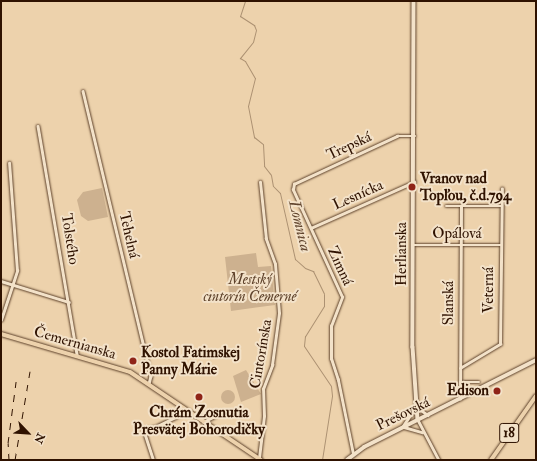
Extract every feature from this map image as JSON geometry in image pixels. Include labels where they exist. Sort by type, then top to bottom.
[{"type":"main road","name":"Herlianska","points":[[414,1],[415,136],[413,347],[418,420]]},
{"type":"main road","name":"Čemernianska","points":[[1,334],[123,369],[149,384],[202,422],[260,459]]},
{"type":"main road","name":"Prešovská","points":[[348,460],[353,454],[403,427],[460,400],[536,360]]},
{"type":"main road","name":"18","points":[[492,460],[536,396]]},
{"type":"street","name":"Tehelná","points":[[83,91],[151,376],[149,384]]},
{"type":"street","name":"Tolstého","points":[[38,126],[77,356]]},
{"type":"street","name":"Trepská","points":[[294,184],[397,136],[415,136]]},
{"type":"street","points":[[1,320],[17,271],[9,163]]},
{"type":"street","name":"Cintorínska","points":[[260,182],[266,239],[275,264],[280,313],[272,365],[263,389],[264,416],[260,433],[260,459]]},
{"type":"street","name":"Lesnícka","points":[[311,228],[414,182]]},
{"type":"street","name":"Zimná","points":[[294,184],[293,190],[311,228],[331,279],[342,297],[331,326],[331,359],[338,380],[353,454]]},
{"type":"street","name":"Veterná","points":[[460,368],[500,344],[502,189]]},
{"type":"street","points":[[446,206],[501,206]]},
{"type":"street","name":"Slanská","points":[[460,400],[461,206]]},
{"type":"street","name":"Opálová","points":[[414,245],[501,245]]},
{"type":"street","points":[[1,281],[69,302]]},
{"type":"street","points":[[460,382],[478,382]]},
{"type":"street","points":[[417,403],[413,415],[403,427],[422,432]]},
{"type":"street","points":[[418,408],[421,413],[428,415]]},
{"type":"street","points":[[154,460],[143,429],[155,427],[182,414]]},
{"type":"street","points":[[202,422],[215,416]]},
{"type":"street","name":"Herlianska","points":[[418,420],[422,432],[439,460]]},
{"type":"green space","points":[[102,188],[108,217],[88,221],[81,216],[77,200],[83,192]]},
{"type":"green space","name":"Mestský cintorín Čemerné","points":[[256,253],[258,267],[271,266],[275,305],[231,311],[225,257]]},
{"type":"green space","points":[[246,370],[261,394],[241,402],[233,376]]},
{"type":"green space","points":[[228,390],[233,392],[235,397],[233,402],[228,404],[223,402],[221,397],[223,392]]},
{"type":"waterway","name":"Lomnica","points":[[245,1],[240,16],[254,25],[256,30],[253,42],[240,58],[245,61],[255,78],[248,106],[254,137],[263,144],[264,166],[271,175],[273,186],[280,193],[295,259],[305,268],[313,271],[324,294],[324,306],[305,336],[304,346],[331,386],[332,396],[322,460]]},
{"type":"railway","points":[[15,460],[30,371]]},
{"type":"railway","points":[[9,460],[8,443],[16,382]]},
{"type":"place","name":"Vranov nad Topľou, č.d.794","points":[[412,187]]},
{"type":"place","name":"Kostol Fatimskej Panny Márie","points":[[133,361]]},
{"type":"place","name":"Edison","points":[[497,391]]},
{"type":"place","name":"Chrám Zosnutia Presvätej Bohorodičky","points":[[199,397]]}]
